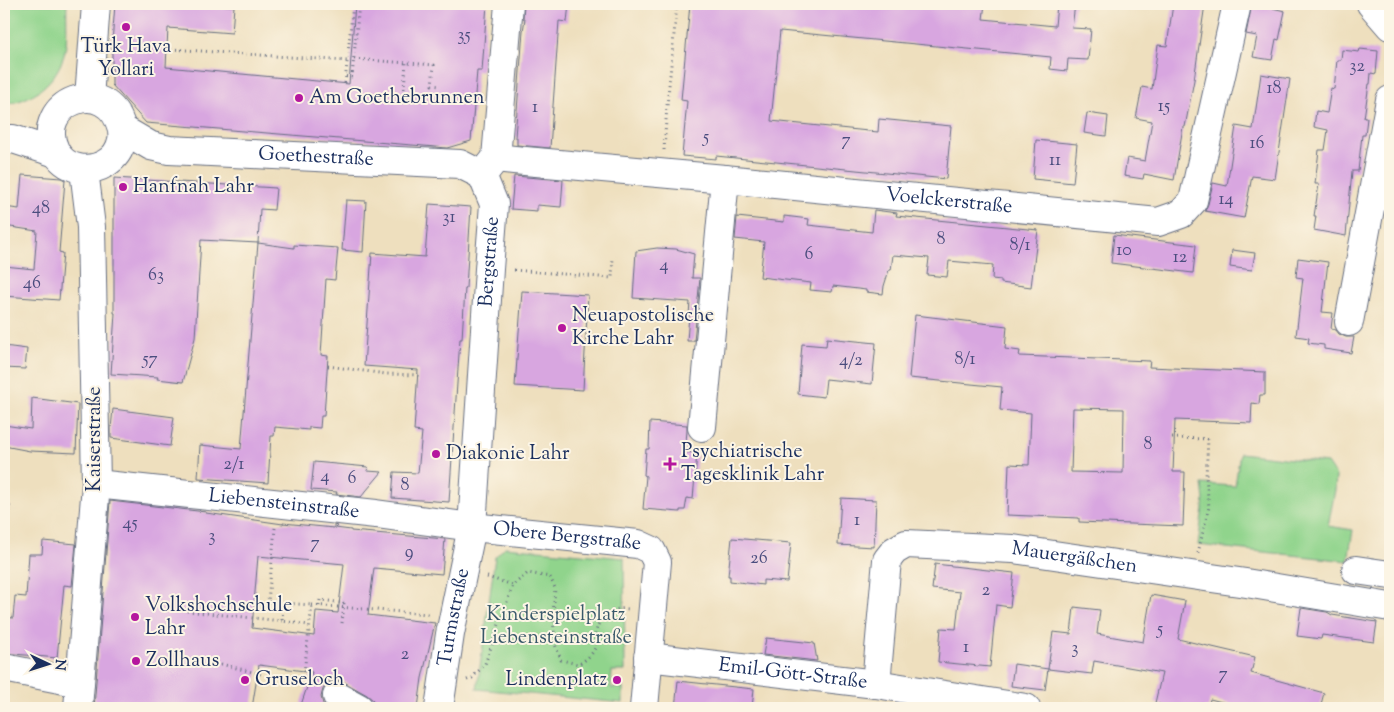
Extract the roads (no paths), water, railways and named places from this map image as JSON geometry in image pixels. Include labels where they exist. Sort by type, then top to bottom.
[{"type":"street","points":[[89,98],[96,4]]},
{"type":"street","name":"Bergstraße","points":[[472,527],[494,204],[489,166],[509,4]]},
{"type":"street","name":"Voelckerstraße","points":[[489,166],[514,160],[1158,222],[1181,214],[1193,201],[1236,4]]},
{"type":"street","points":[[1371,4],[1390,26]]},
{"type":"street","points":[[84,170],[73,167],[63,161],[56,153],[52,143],[52,123],[58,112],[66,104],[77,99],[89,98],[107,104],[120,119],[120,140]]},
{"type":"street","points":[[1349,322],[1390,100]]},
{"type":"street","points":[[8,139],[52,123]]},
{"type":"street","points":[[8,139],[56,153]]},
{"type":"street","name":"Goethestraße","points":[[84,170],[94,169],[112,160],[120,140],[168,150],[489,166]]},
{"type":"street","name":"Kaiserstraße","points":[[79,695],[96,484],[91,227],[84,170]]},
{"type":"street","points":[[702,427],[725,179]]},
{"type":"street","name":"Liebensteinstraße","points":[[96,484],[376,514],[472,527]]},
{"type":"street","name":"Obere Bergstraße","points":[[472,527],[638,544],[651,550],[657,562],[644,708]]},
{"type":"street","name":"Turmstraße","points":[[440,699],[472,527]]},
{"type":"street","name":"Mauergäßchen","points":[[876,684],[886,560],[894,551],[906,544],[1013,549],[1228,580],[1390,607]]},
{"type":"street","points":[[1356,570],[1390,574]]},
{"type":"street","name":"Emil-Gött-Straße","points":[[648,657],[876,684],[1026,708]]},
{"type":"street","points":[[4,668],[79,695]]},
{"type":"place","name":"Türk Hava Yollari","points":[[126,27]]},
{"type":"place","name":"Am Goethebrunnen","points":[[299,98]]},
{"type":"place","name":"Hanfnah Lahr","points":[[123,187]]},
{"type":"place","name":"Neuapostolische Kirche Lahr","points":[[562,328]]},
{"type":"place","name":"Diakonie Lahr","points":[[436,454]]},
{"type":"place","name":"Psychiatrische Tagesklinik Lahr","points":[[670,464]]},
{"type":"place","name":"Volkshochschule Lahr","points":[[135,617]]},
{"type":"place","name":"Zollhaus","points":[[136,661]]},
{"type":"place","name":"Gruseloch","points":[[245,680]]},
{"type":"place","name":"Lindenplatz","points":[[617,680]]},
{"type":"park label","name":"Kinderspielplatz Liebensteinstraße","points":[[556,626]]}]
